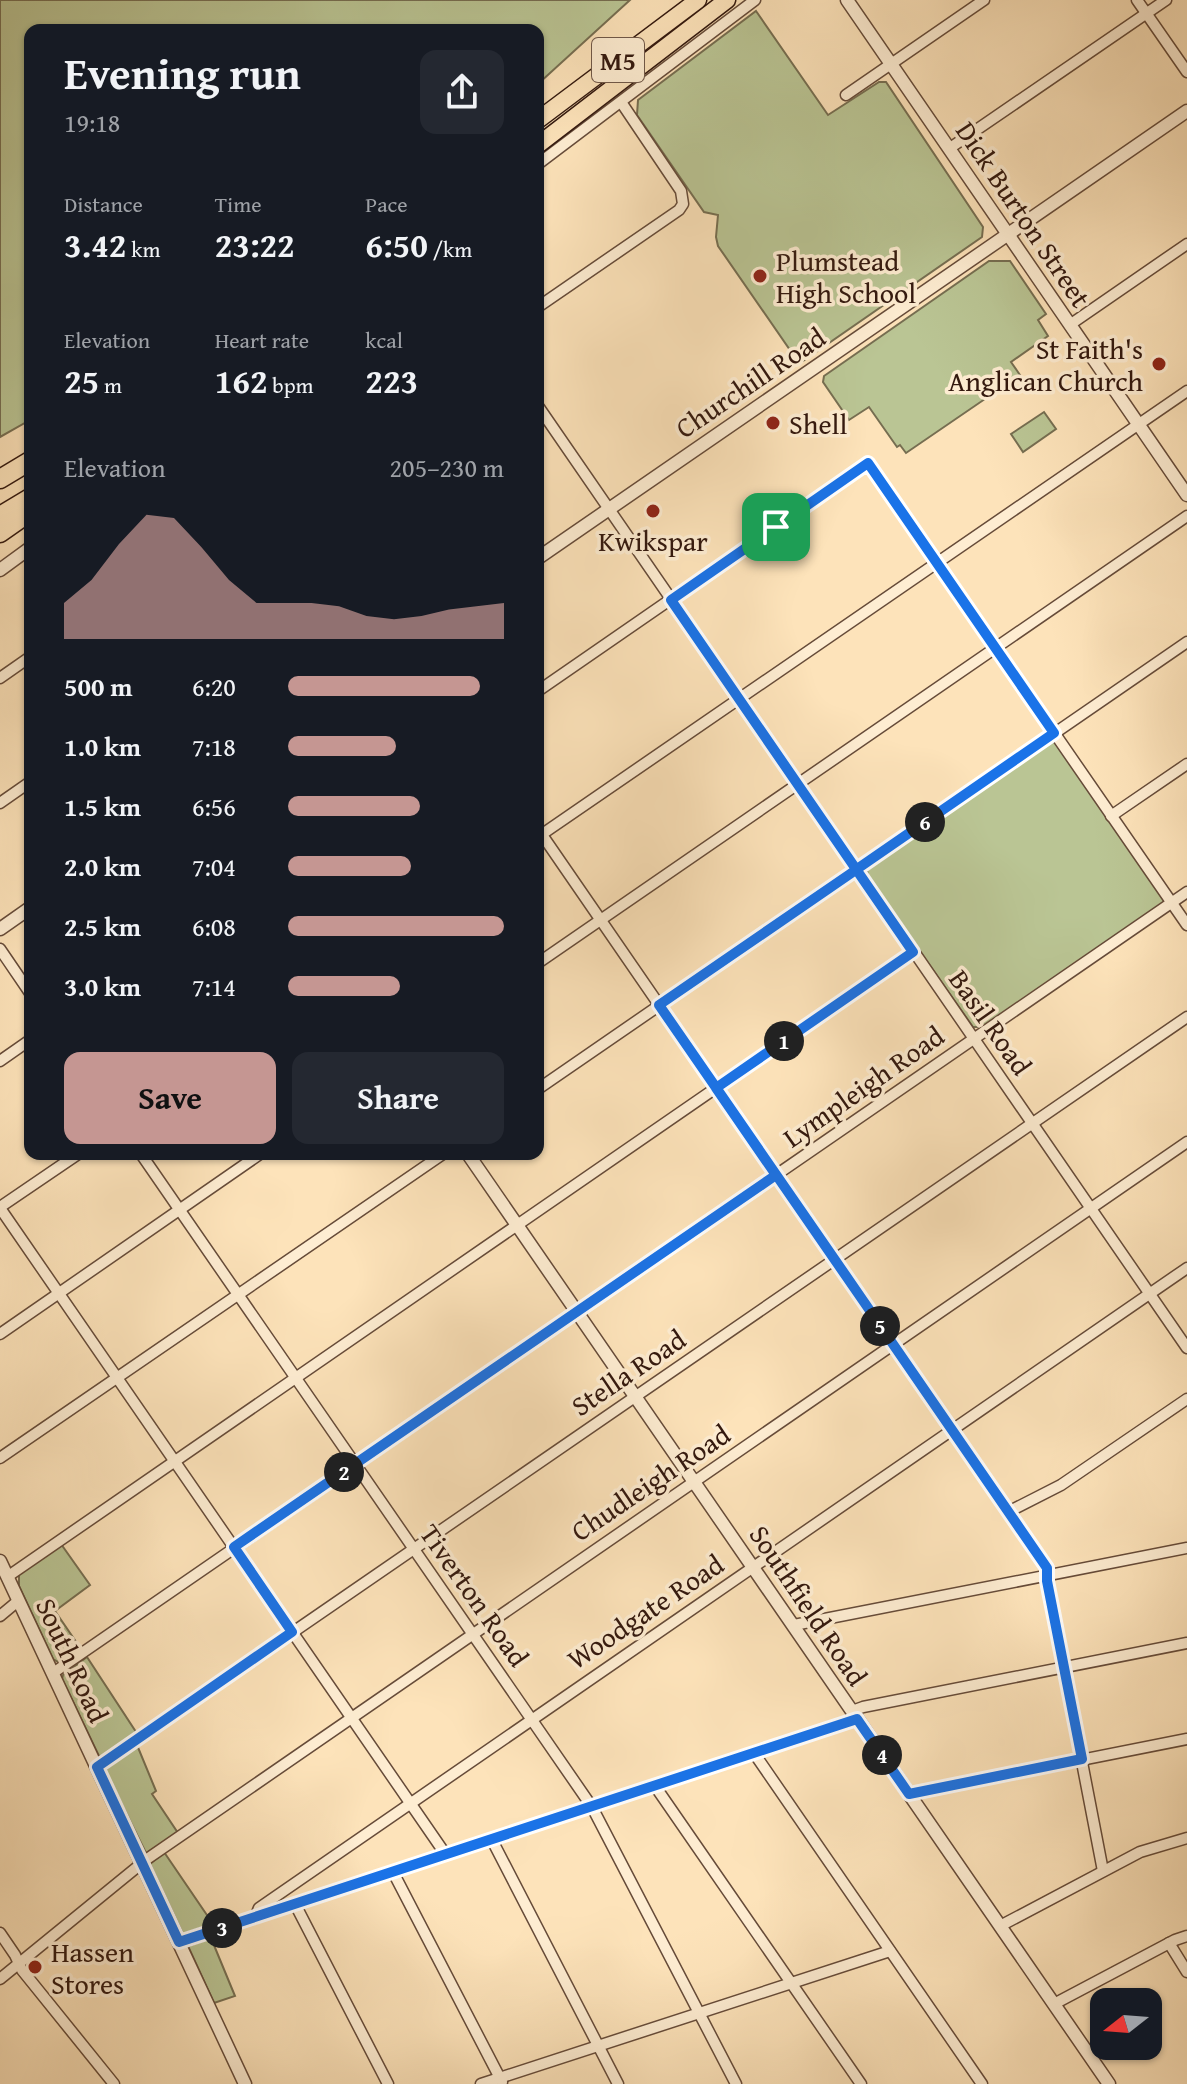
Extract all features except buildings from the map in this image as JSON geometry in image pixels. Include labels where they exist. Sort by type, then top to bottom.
[{"type":"highway","points":[[0,466],[24,452]]},
{"type":"highway","points":[[0,479],[24,465]]},
{"type":"highway","points":[[0,516],[24,502]]},
{"type":"highway","points":[[0,533],[24,516]]},
{"type":"main road","name":"M5","points":[[544,116],[698,0]]},
{"type":"main road","name":"M5","points":[[544,140],[724,3]]},
{"type":"street","points":[[544,160],[755,0]]},
{"type":"street","name":"Dick Burton Street","points":[[847,0],[1187,495]]},
{"type":"street","points":[[846,95],[984,0]]},
{"type":"street","points":[[1137,0],[1187,72]]},
{"type":"street","points":[[950,148],[1166,0]]},
{"type":"street","points":[[544,303],[679,210],[683,204],[681,191],[621,102]]},
{"type":"street","name":"Churchill Road","points":[[544,554],[1187,111]]},
{"type":"street","points":[[1071,324],[1187,244]]},
{"type":"street","points":[[544,831],[1187,391]]},
{"type":"street","name":"Basil Road","points":[[544,415],[1187,1348]]},
{"type":"street","points":[[544,428],[550,424]]},
{"type":"street","points":[[544,687],[868,463],[1187,925]]},
{"type":"street","points":[[544,959],[1187,516]]},
{"type":"street","points":[[0,570],[24,552]]},
{"type":"street","points":[[544,1085],[1187,642]]},
{"type":"street","points":[[0,678],[24,661]]},
{"type":"street","points":[[1111,816],[1187,764]]},
{"type":"street","points":[[0,803],[24,786]]},
{"type":"street","points":[[544,841],[1047,1568],[1103,1871]]},
{"type":"street","name":"Lympleigh Road","points":[[53,1673],[1187,892]]},
{"type":"street","points":[[0,929],[24,912]]},
{"type":"street","points":[[0,949],[24,984]]},
{"type":"street","points":[[7,1577],[913,952]]},
{"type":"street","name":"Stella Road","points":[[97,1767],[1187,1017]]},
{"type":"street","points":[[0,1061],[24,1044]]},
{"type":"street","name":"Chudleigh Road","points":[[0,1979],[142,1864],[1187,1142]]},
{"type":"street","points":[[69,1160],[0,1207],[446,1855]]},
{"type":"street","name":"Tiverton Road","points":[[145,1160],[592,1807],[736,2084]]},
{"type":"street","points":[[0,1334],[251,1160]]},
{"type":"street","points":[[0,1458],[434,1160]]},
{"type":"street","name":"Southfield Road","points":[[472,1160],[1109,2084]]},
{"type":"street","name":"Woodgate Road","points":[[255,1918],[259,1908],[1187,1268]]},
{"type":"street","points":[[1008,1512],[1061,1485],[1187,1399]]},
{"type":"street","points":[[794,1625],[1187,1548]]},
{"type":"street","name":"South Road","points":[[0,1561],[245,2084]]},
{"type":"street","points":[[0,1616],[18,1601]]},
{"type":"street","points":[[179,1942],[754,1753],[855,1715],[863,1707],[1187,1643]]},
{"type":"street","points":[[909,1794],[1187,1739]]},
{"type":"street","points":[[754,1753],[982,2084]]},
{"type":"street","points":[[655,1786],[861,2084]]},
{"type":"street","points":[[1000,1926],[1140,1852],[1187,1838]]},
{"type":"street","points":[[492,1840],[618,2084]]},
{"type":"street","points":[[393,1872],[501,2081]]},
{"type":"street","points":[[295,1904],[388,2084]]},
{"type":"street","points":[[0,1933],[24,1972],[114,2084]]},
{"type":"street","points":[[1054,2004],[1187,1936]]},
{"type":"street","points":[[1169,1943],[1187,1972]]},
{"type":"street","points":[[481,2084],[501,2081],[699,2012],[890,1951]]},
{"type":"green space","points":[[0,0],[630,0],[544,79],[544,24],[24,24],[24,423],[0,437]]},
{"type":"green space","points":[[756,11],[828,115],[879,82],[886,82],[983,227],[982,237],[803,361],[790,350],[718,246],[718,215],[704,212],[637,115],[638,100]]},
{"type":"green space","points":[[989,261],[1010,261],[1046,314],[1038,320],[1048,336],[1011,362],[1020,375],[906,453],[900,445],[897,447],[869,407],[849,420],[823,382],[824,376]]},
{"type":"green space","points":[[1044,412],[1056,429],[1023,452],[1011,434]]},
{"type":"green space","points":[[1056,738],[1167,901],[983,1027],[973,1027],[868,878],[867,870]]},
{"type":"green space","points":[[61,1544],[90,1585],[55,1611],[81,1649],[60,1663],[53,1659],[19,1586],[19,1573]]},
{"type":"green space","points":[[87,1657],[138,1735],[103,1757],[99,1756],[62,1679]]},
{"type":"green space","points":[[137,1745],[156,1791],[152,1794],[178,1833],[146,1853],[105,1770]]},
{"type":"green space","points":[[164,1852],[213,1924],[183,1934],[150,1864]]},
{"type":"green space","points":[[211,1938],[235,1996],[214,2003],[188,1946]]},
{"type":"place","name":"Plumstead High School","points":[[760,276]]},
{"type":"place","name":"St Faith's Anglican Church","points":[[1159,364]]},
{"type":"place","name":"Shell","points":[[773,423]]},
{"type":"place","name":"Kwikspar","points":[[653,511]]},
{"type":"place","name":"Hassen Stores","points":[[35,1967]]},
{"type":"route","points":[[776,527],[671,600],[857,869],[913,952],[716,1088],[776,1175],[234,1547],[292,1632],[97,1767],[179,1942],[857,1719],[909,1794],[1082,1759],[1047,1568],[864,1302],[779,1179],[716,1088],[687,1046],[659,1005],[850,874],[857,869],[1000,770],[1054,733],[868,463],[776,527]]}]
